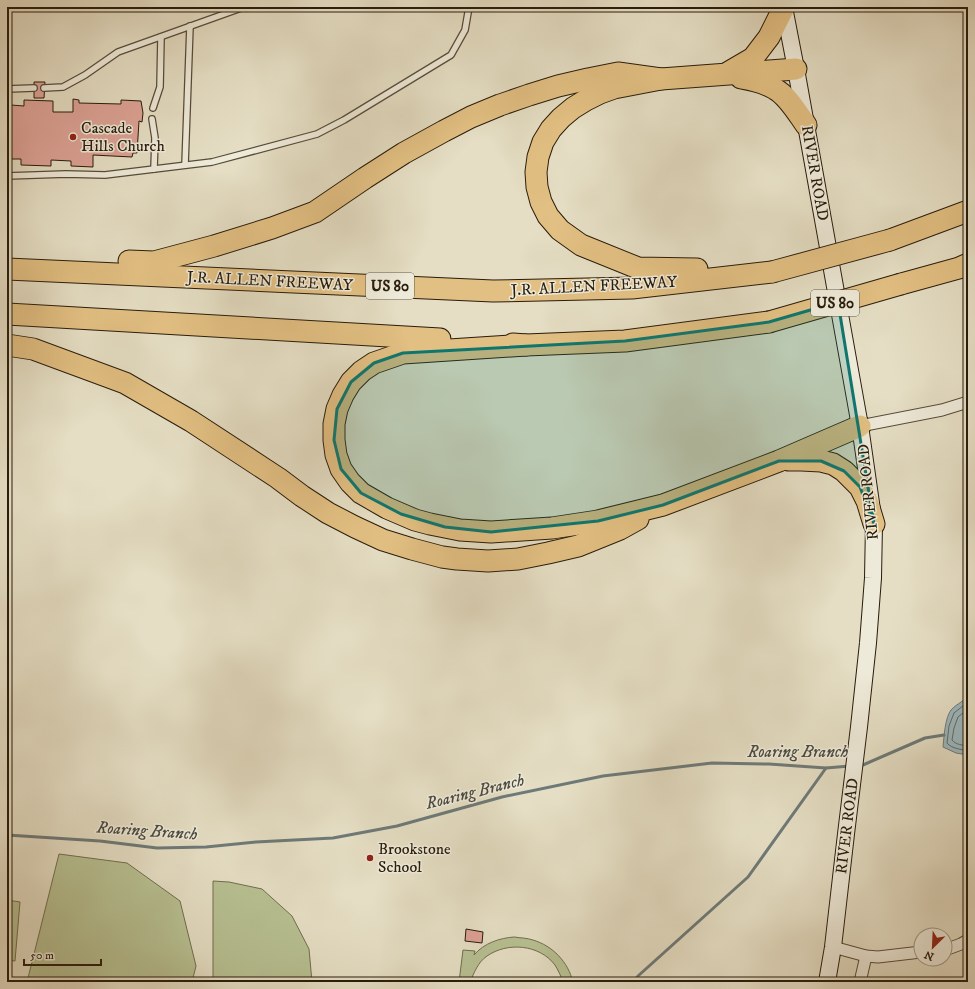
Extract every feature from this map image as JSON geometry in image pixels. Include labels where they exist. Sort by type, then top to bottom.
[{"type":"highway","points":[[725,74],[753,58],[769,37],[784,7]]},
{"type":"highway","points":[[772,272],[638,268],[581,244],[558,228],[548,216],[541,202],[537,187],[536,172],[538,157],[543,142],[551,129],[573,108],[600,93],[614,88],[661,79],[796,69]]},
{"type":"highway","points":[[7,260],[154,262],[214,246],[272,228],[315,212],[404,153],[458,124],[528,95],[558,86],[618,73],[661,79]]},
{"type":"highway","points":[[725,74],[755,80],[776,89],[788,101],[806,125]]},
{"type":"highway","name":"US 80","points":[[772,272],[890,240],[968,211]]},
{"type":"highway","name":"US 80","points":[[7,314],[526,345],[625,341],[769,322],[959,268],[968,264]]},
{"type":"highway","name":"J.R. ALLEN FREEWAY","points":[[7,269],[493,291],[632,288],[772,272]]},
{"type":"highway","points":[[7,345],[33,349],[125,384],[191,421],[328,513],[383,540],[442,557],[488,561],[518,559],[548,554],[578,546],[620,529],[663,504]]},
{"type":"highway","points":[[526,345],[403,353],[374,363],[362,371],[351,382],[343,395],[337,409],[334,424],[336,455],[341,469],[350,482],[361,493],[387,508],[445,528],[491,532],[552,528],[598,521],[663,504],[779,461],[860,426]]},
{"type":"highway","points":[[779,461],[821,461],[832,464],[844,471],[860,487],[867,501],[874,524]]},
{"type":"main road","name":"RIVER ROAD","points":[[784,7],[860,426],[874,524],[872,592],[868,643],[833,947],[827,982]]},
{"type":"street","points":[[860,426],[942,410],[968,402]]},
{"type":"street","points":[[953,947],[968,940]]},
{"type":"street","points":[[833,947],[866,956],[878,957],[913,953]]},
{"type":"street","points":[[860,982],[866,956]]},
{"type":"lane","points":[[44,88],[63,87],[85,75],[118,52],[244,7]]},
{"type":"lane","points":[[7,176],[66,174],[105,175],[212,162],[317,134],[344,120],[451,55],[465,30],[469,7]]},
{"type":"lane","points":[[185,165],[190,26]]},
{"type":"lane","points":[[153,108],[160,87],[161,37]]},
{"type":"lane","points":[[7,89],[34,88]]},
{"type":"lane","points":[[152,119],[155,138],[154,169]]},
{"type":"highlighted area","points":[[838,302],[874,524],[860,487],[844,471],[821,461],[779,461],[663,505],[598,521],[491,532],[445,527],[401,514],[361,493],[341,469],[334,440],[337,409],[351,382],[374,363],[403,353],[625,341],[769,322]]},
{"type":"green space","points":[[59,854],[127,863],[180,901],[196,966],[192,982],[27,982]]},
{"type":"green space","points":[[213,881],[229,882],[262,889],[292,916],[309,949],[312,982],[213,982]]},
{"type":"green space","points":[[7,900],[20,902],[15,961],[7,960]]},
{"type":"green space","points":[[514,937],[526,938],[547,946],[559,956],[571,975],[573,982],[563,982],[555,965],[540,953],[532,949],[513,947],[487,956],[479,964],[470,982],[459,982],[463,950],[475,951],[474,955],[487,944]]},
{"type":"water","points":[[968,696],[968,755],[956,753],[943,747],[945,728],[949,713]]},
{"type":"building","points":[[34,82],[45,82],[44,98],[34,98]]},
{"type":"building","name":"Cascade Hills Church","points":[[73,99],[79,100],[79,103],[121,104],[121,100],[141,101],[143,113],[142,122],[139,121],[137,153],[133,153],[132,157],[93,155],[93,167],[71,166],[71,161],[51,160],[51,166],[21,165],[21,159],[7,159],[7,116],[10,116],[11,105],[24,106],[24,100],[53,101],[53,112],[73,112]]},
{"type":"building","points":[[466,929],[483,932],[482,943],[465,941]]},
{"type":"waterway","name":"Roaring Branch","points":[[860,765],[925,738],[944,735]]},
{"type":"waterway","name":"Roaring Branch","points":[[7,835],[100,841],[157,848],[206,847],[256,842],[333,838],[397,826],[502,797],[603,776],[712,763],[769,764],[826,768],[850,766]]},
{"type":"waterway","points":[[634,982],[638,976],[748,877],[826,768]]},
{"type":"place","name":"Cascade Hills Church","points":[[73,137]]},
{"type":"place","name":"Brookstone School","points":[[370,858]]}]
